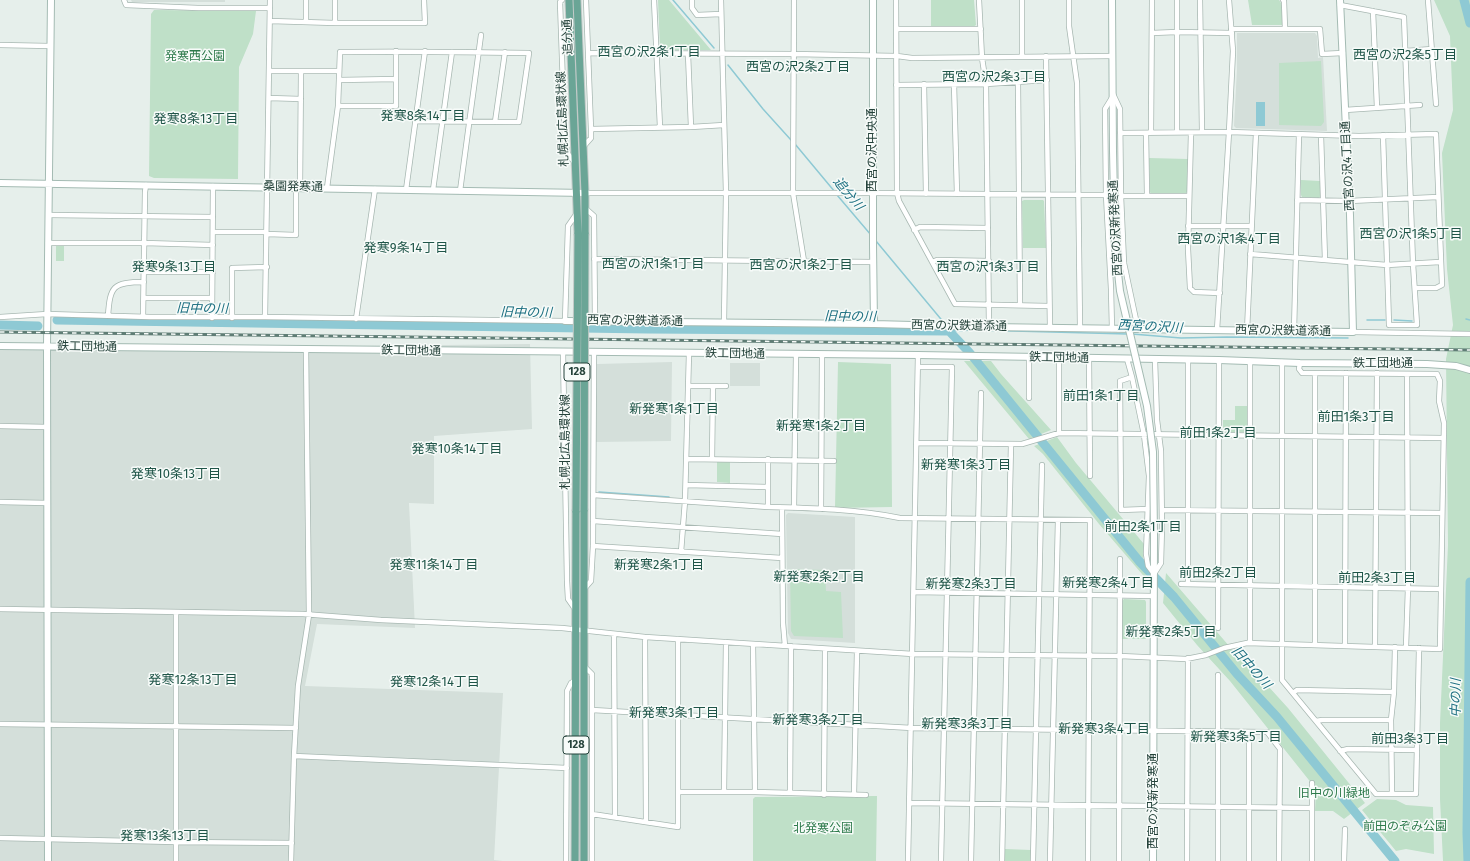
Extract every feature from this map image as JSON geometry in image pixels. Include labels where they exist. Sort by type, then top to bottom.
[{"type":"main road","name":"札幌北広島環状線","points":[[569,0],[578,213],[581,234],[580,510],[576,611],[575,861]]},
{"type":"main road","name":"追分通","points":[[578,0],[585,193]]},
{"type":"main road","name":"札幌北広島環状線","points":[[581,234],[585,208],[585,193]]},
{"type":"main road","name":"札幌北広島環状線","points":[[580,510],[584,589],[584,861]]},
{"type":"street","points":[[48,861],[47,314],[51,0]]},
{"type":"street","points":[[124,0],[126,5],[198,8],[270,8]]},
{"type":"street","points":[[265,317],[270,0]]},
{"type":"street","points":[[306,0],[306,22]]},
{"type":"street","points":[[335,0],[335,23]]},
{"type":"street","points":[[270,21],[335,23],[425,22],[424,0]]},
{"type":"street","points":[[562,0],[560,2],[565,143],[568,154],[576,164]]},
{"type":"street","points":[[583,147],[591,138],[586,0]]},
{"type":"street","points":[[654,0],[660,127]]},
{"type":"street","points":[[692,0],[692,8],[697,15],[721,14]]},
{"type":"street","points":[[721,0],[726,193],[724,322]]},
{"type":"street","points":[[794,0],[793,193],[804,261]]},
{"type":"street","name":"西宮の沢中央通","points":[[873,0],[874,324]]},
{"type":"street","points":[[896,0],[897,193],[899,201],[955,304],[1049,306]]},
{"type":"street","points":[[979,0],[982,58],[986,84],[990,327]]},
{"type":"street","points":[[1022,0],[1022,56]]},
{"type":"street","points":[[1069,0],[1069,26],[1077,83],[1080,328]]},
{"type":"street","name":"西宮の沢新発寒通","points":[[1112,0],[1115,245],[1120,291],[1147,406],[1153,452],[1153,861]]},
{"type":"street","points":[[1147,195],[1152,0]]},
{"type":"street","points":[[1176,0],[1177,132]]},
{"type":"street","points":[[1200,0],[1202,132]]},
{"type":"street","points":[[1217,330],[1230,132],[1233,51],[1229,0]]},
{"type":"street","points":[[1282,0],[1284,1],[1285,29]]},
{"type":"street","points":[[1428,0],[1436,104]]},
{"type":"street","points":[[1340,2],[1373,11],[1404,17],[1413,264],[1417,325],[1389,325],[1383,135]]},
{"type":"street","name":"西宮の沢4丁目通","points":[[1340,2],[1353,332]]},
{"type":"street","points":[[1373,11],[1378,108]]},
{"type":"street","points":[[897,29],[981,29]]},
{"type":"street","points":[[1152,33],[1320,29],[1322,54],[1343,53]]},
{"type":"street","points":[[460,191],[481,35]]},
{"type":"street","points":[[0,45],[50,46]]},
{"type":"street","points":[[1406,51],[1432,49]]},
{"type":"street","points":[[338,106],[396,106],[396,51]]},
{"type":"street","points":[[406,190],[425,51]]},
{"type":"street","points":[[327,188],[338,106],[340,52],[425,51],[529,53],[519,122],[416,121]]},
{"type":"street","points":[[433,190],[452,52]]},
{"type":"street","points":[[495,122],[505,52]]},
{"type":"street","points":[[588,54],[793,54],[873,55],[912,58],[1112,56]]},
{"type":"street","points":[[688,54],[691,127]]},
{"type":"street","points":[[1046,56],[1050,328]]},
{"type":"street","points":[[269,71],[339,71]]},
{"type":"street","points":[[213,232],[296,234],[301,71]]},
{"type":"street","points":[[339,80],[396,79]]},
{"type":"street","points":[[896,85],[986,84],[1047,80]]},
{"type":"street","points":[[1018,82],[1020,305]]},
{"type":"street","points":[[924,84],[926,194]]},
{"type":"street","points":[[954,84],[957,194]]},
{"type":"street","points":[[1113,94],[1120,109],[1121,196],[1124,263],[1138,329]]},
{"type":"street","points":[[1112,329],[1106,195],[1106,109],[1113,94]]},
{"type":"street","points":[[269,98],[301,99]]},
{"type":"street","points":[[1345,110],[1420,105]]},
{"type":"street","points":[[591,128],[691,127],[724,125]]},
{"type":"street","points":[[1120,133],[1230,132],[1346,136],[1436,134],[1442,285],[1436,288],[1415,288]]},
{"type":"street","points":[[1191,133],[1188,226],[1190,288],[1194,292],[1220,293]]},
{"type":"street","points":[[1247,331],[1256,133]]},
{"type":"street","points":[[1294,331],[1299,134]]},
{"type":"street","points":[[1321,134],[1326,260]]},
{"type":"street","name":"桑園発寒通","points":[[0,183],[585,193]]},
{"type":"street","points":[[143,317],[144,216],[146,185]]},
{"type":"street","points":[[212,318],[213,186]]},
{"type":"street","points":[[356,319],[375,189]]},
{"type":"street","points":[[585,193],[1106,195]]},
{"type":"street","points":[[1121,196],[1189,196]]},
{"type":"street","points":[[1297,200],[1349,201],[1438,197]]},
{"type":"street","points":[[585,208],[594,216],[595,321]]},
{"type":"street","points":[[0,316],[47,314],[212,318],[265,317],[565,321],[568,226],[578,213]]},
{"type":"street","points":[[49,215],[213,217]]},
{"type":"street","points":[[1188,226],[1251,226]]},
{"type":"street","points":[[914,230],[920,227],[988,228]]},
{"type":"street","points":[[48,243],[213,245]]},
{"type":"street","points":[[1250,254],[1387,265],[1440,262]]},
{"type":"street","points":[[594,259],[873,262]]},
{"type":"street","points":[[932,262],[937,260],[989,261]]},
{"type":"street","points":[[232,318],[232,268],[266,267]]},
{"type":"street","points":[[144,272],[212,272]]},
{"type":"street","points":[[108,316],[109,298],[111,292],[116,286],[128,282],[144,282]]},
{"type":"street","points":[[144,298],[212,298]]},
{"type":"street","name":"西宮の沢鉄道添通","points":[[565,321],[874,324],[1353,332]]},
{"type":"street","points":[[1353,332],[1470,334]]},
{"type":"street","name":"鉄工団地通","points":[[0,346],[985,356],[1220,360],[1300,363],[1427,364],[1456,366],[1470,370]]},
{"type":"street","points":[[291,861],[298,686],[309,615],[306,350]]},
{"type":"street","points":[[563,352],[567,581],[568,599],[576,611]]},
{"type":"street","points":[[584,589],[592,581],[594,495],[594,352]]},
{"type":"street","points":[[682,552],[686,484],[689,353]]},
{"type":"street","points":[[794,508],[796,354]]},
{"type":"street","points":[[821,509],[822,354]]},
{"type":"street","points":[[908,861],[912,728],[918,355]]},
{"type":"street","points":[[1029,357],[1029,398]]},
{"type":"street","points":[[1059,358],[1059,433]]},
{"type":"street","points":[[1089,358],[1090,476]]},
{"type":"street","points":[[1127,359],[1144,435],[1149,476],[1147,558],[1148,566],[1154,574],[1161,563],[1162,510],[1161,451],[1155,360]]},
{"type":"street","points":[[1188,360],[1188,584]]},
{"type":"street","points":[[1218,628],[1220,360]]},
{"type":"street","points":[[1250,361],[1250,643]]},
{"type":"street","points":[[1282,362],[1282,680],[1376,794],[1416,794],[1419,648]]},
{"type":"street","points":[[0,609],[303,614],[562,628],[645,637],[913,654],[1188,658],[1206,655],[1224,648],[1250,643],[1440,649],[1444,423],[1439,401],[1440,381],[1437,374],[1302,373],[1299,369],[1300,363]]},
{"type":"street","points":[[919,367],[952,367],[941,861]]},
{"type":"street","points":[[1314,644],[1315,373]]},
{"type":"street","points":[[1345,645],[1346,373]]},
{"type":"street","points":[[1376,646],[1377,373]]},
{"type":"street","points":[[1406,647],[1408,588],[1407,374]]},
{"type":"street","points":[[1132,377],[1120,381],[1121,510],[1148,509]]},
{"type":"street","points":[[688,386],[726,386]]},
{"type":"street","points":[[712,459],[713,386]]},
{"type":"street","points":[[971,861],[981,393]]},
{"type":"street","points":[[0,426],[47,427]]},
{"type":"street","points":[[917,443],[1026,444],[1059,433],[1444,438]]},
{"type":"street","points":[[1002,861],[1011,444]]},
{"type":"street","points":[[686,459],[795,459],[834,461]]},
{"type":"street","points":[[768,459],[768,508]]},
{"type":"street","points":[[1033,861],[1042,465]]},
{"type":"street","points":[[686,484],[768,487]]},
{"type":"street","points":[[594,495],[768,508],[821,509],[879,514],[900,518],[1090,520],[1088,861]]},
{"type":"street","points":[[0,502],[47,503]]},
{"type":"street","points":[[782,508],[783,623],[785,646]]},
{"type":"street","points":[[1162,510],[1442,513]]},
{"type":"street","points":[[1050,861],[1058,520]]},
{"type":"street","points":[[593,521],[684,526],[782,534]]},
{"type":"street","points":[[593,546],[782,558]]},
{"type":"street","points":[[1119,861],[1120,559]]},
{"type":"street","points":[[1181,584],[1440,589]]},
{"type":"street","points":[[914,592],[1154,596]]},
{"type":"street","points":[[176,613],[176,861]]},
{"type":"street","points":[[614,634],[615,816]]},
{"type":"street","points":[[645,637],[646,822]]},
{"type":"street","points":[[592,814],[615,816],[678,827],[678,639]]},
{"type":"street","points":[[724,792],[726,642]]},
{"type":"street","points":[[753,644],[756,792]]},
{"type":"street","points":[[790,793],[791,646]]},
{"type":"street","points":[[1392,794],[1391,749],[1395,647]]},
{"type":"street","points":[[824,794],[825,649]]},
{"type":"street","points":[[854,795],[857,651]]},
{"type":"street","points":[[1187,861],[1188,658]]},
{"type":"street","points":[[584,666],[592,674],[592,861]]},
{"type":"street","points":[[1218,675],[1218,861]]},
{"type":"street","points":[[566,861],[567,691],[571,683],[576,680]]},
{"type":"street","points":[[1293,693],[1297,690],[1394,692]]},
{"type":"street","points":[[592,710],[646,712],[855,726],[912,728],[1267,732],[1280,749],[1279,861]]},
{"type":"street","points":[[1316,721],[1392,720]]},
{"type":"street","points":[[0,724],[296,728]]},
{"type":"street","points":[[1249,732],[1249,861]]},
{"type":"street","points":[[1340,751],[1348,749],[1417,750]]},
{"type":"street","points":[[294,756],[567,768]]},
{"type":"street","points":[[1312,783],[1312,861]]},
{"type":"street","points":[[678,792],[756,792],[866,795]]},
{"type":"street","points":[[910,803],[1312,808]]},
{"type":"street","points":[[1344,861],[1345,829]]},
{"type":"street","points":[[0,838],[292,843]]},
{"type":"shaded area","points":[[131,0],[225,0],[225,2],[132,2]]},
{"type":"shaded area","points":[[1237,33],[1315,33],[1317,36],[1318,58],[1323,57],[1327,131],[1236,128],[1234,126]]},
{"type":"shaded area","points":[[0,343],[360,346],[530,344],[532,429],[434,436],[434,504],[409,503],[415,628],[317,624],[305,686],[503,693],[494,860],[503,861],[0,861]]},
{"type":"shaded area","points":[[672,362],[671,441],[595,442],[597,364]]},
{"type":"shaded area","points":[[730,363],[760,363],[760,386],[730,386]]},
{"type":"shaded area","points":[[788,513],[855,517],[855,643],[791,639],[788,633],[786,515]]},
{"type":"green space","points":[[658,0],[669,0],[711,50],[661,50]]},
{"type":"green space","points":[[931,0],[974,0],[976,25],[973,27],[931,27]]},
{"type":"green space","points":[[1248,0],[1279,0],[1284,12],[1282,25],[1252,25]]},
{"type":"green space","points":[[1434,0],[1470,0],[1470,861],[1443,861],[1440,799],[1440,723],[1448,545],[1446,359],[1453,325],[1447,269],[1442,153],[1453,110],[1450,36]]},
{"type":"green space","name":"発寒西公園","points":[[154,10],[256,11],[253,34],[239,67],[238,179],[154,178],[149,176],[151,14]]},
{"type":"green space","points":[[1321,61],[1324,122],[1321,126],[1279,125],[1279,63]]},
{"type":"green space","points":[[1149,158],[1188,159],[1187,192],[1185,194],[1151,194]]},
{"type":"green space","points":[[1301,180],[1320,181],[1321,196],[1319,198],[1302,197]]},
{"type":"green space","points":[[1022,201],[1044,201],[1046,248],[1023,248]]},
{"type":"green space","points":[[56,246],[64,246],[64,261],[56,261]]},
{"type":"green space","points":[[964,361],[991,361],[1051,430],[1029,439]]},
{"type":"green space","points":[[838,362],[891,364],[892,507],[835,508]]},
{"type":"green space","points":[[1235,406],[1248,406],[1248,432],[1223,432],[1223,420],[1235,420]]},
{"type":"green space","points":[[1057,437],[1076,463],[1144,544],[1143,558],[1148,581],[1099,524],[1043,454],[1034,446]]},
{"type":"green space","points":[[717,462],[730,462],[730,483],[717,482]]},
{"type":"green space","points":[[790,569],[825,570],[826,591],[841,592],[843,638],[794,636],[791,631]]},
{"type":"green space","name":"旧中の川緑地","points":[[1166,573],[1249,669],[1268,686],[1288,708],[1365,803],[1344,819],[1333,811],[1315,811],[1316,789],[1230,681],[1197,645],[1163,603]]},
{"type":"green space","points":[[1124,599],[1145,600],[1146,639],[1122,639],[1122,601]]},
{"type":"green space","name":"北発寒公園","points":[[877,796],[876,861],[753,861],[753,799],[755,797]]},
{"type":"green space","name":"前田のぞみ公園","points":[[1377,799],[1396,800],[1406,805],[1433,807],[1434,854],[1406,849],[1396,851],[1362,810]]},
{"type":"green space","points":[[1005,849],[1031,850],[1031,861],[1005,861]]},
{"type":"water","points":[[1256,102],[1265,102],[1265,126],[1256,126]]},
{"type":"waterway","name":"追分川","points":[[673,0],[714,48]]},
{"type":"waterway","name":"中の川","points":[[1464,0],[1470,23]]},
{"type":"waterway","name":"追分川","points":[[728,65],[763,109],[791,140]]},
{"type":"waterway","name":"追分川","points":[[795,144],[835,192]]},
{"type":"waterway","name":"追分川","points":[[837,195],[871,235]]},
{"type":"waterway","name":"追分川","points":[[876,241],[945,324]]},
{"type":"waterway","name":"西宮の沢川","points":[[1466,319],[1470,320]]},
{"type":"waterway","name":"旧中の川","points":[[57,320],[647,329],[949,331],[969,352],[1139,561],[1174,597],[1237,674],[1277,717],[1395,861]]},
{"type":"waterway","name":"西宮の沢川","points":[[1367,320],[1385,320]]},
{"type":"waterway","name":"西宮の沢川","points":[[1394,320],[1412,321]]},
{"type":"waterway","name":"旧中の川","points":[[0,325],[38,326]]},
{"type":"waterway","name":"西宮の沢川","points":[[949,331],[975,330],[1128,334]]},
{"type":"waterway","name":"西宮の沢川","points":[[1132,334],[1181,338],[1348,338]]},
{"type":"waterway","points":[[599,492],[669,497]]},
{"type":"waterway","name":"中の川","points":[[1468,861],[1467,833],[1470,582]]},
{"type":"railway","points":[[0,332],[1470,350]]},
{"type":"district","name":"西宮の沢2条1丁目","points":[[649,52]]},
{"type":"district","name":"西宮の沢2条5丁目","points":[[1405,55]]},
{"type":"district","name":"西宮の沢2条2丁目","points":[[798,67]]},
{"type":"district","name":"西宮の沢2条3丁目","points":[[994,77]]},
{"type":"district","name":"発寒8条14丁目","points":[[423,116]]},
{"type":"district","name":"発寒8条13丁目","points":[[196,119]]},
{"type":"district","name":"西宮の沢1条5丁目","points":[[1411,234]]},
{"type":"district","name":"西宮の沢1条4丁目","points":[[1229,239]]},
{"type":"district","name":"発寒9条14丁目","points":[[406,248]]},
{"type":"district","name":"西宮の沢1条1丁目","points":[[653,264]]},
{"type":"district","name":"西宮の沢1条2丁目","points":[[801,265]]},
{"type":"district","name":"発寒9条13丁目","points":[[174,267]]},
{"type":"district","name":"西宮の沢1条3丁目","points":[[988,267]]},
{"type":"district","name":"前田1条1丁目","points":[[1101,396]]},
{"type":"district","name":"新発寒1条1丁目","points":[[674,409]]},
{"type":"district","name":"前田1条3丁目","points":[[1356,417]]},
{"type":"district","name":"新発寒1条2丁目","points":[[821,426]]},
{"type":"district","name":"前田1条2丁目","points":[[1218,433]]},
{"type":"district","name":"発寒10条14丁目","points":[[457,449]]},
{"type":"district","name":"新発寒1条3丁目","points":[[966,465]]},
{"type":"district","name":"発寒10条13丁目","points":[[176,474]]},
{"type":"district","name":"前田2条1丁目","points":[[1143,527]]},
{"type":"district","name":"発寒11条14丁目","points":[[434,565]]},
{"type":"district","name":"新発寒2条1丁目","points":[[659,565]]},
{"type":"district","name":"前田2条2丁目","points":[[1218,573]]},
{"type":"district","name":"新発寒2条2丁目","points":[[819,577]]},
{"type":"district","name":"前田2条3丁目","points":[[1377,578]]},
{"type":"district","name":"新発寒2条4丁目","points":[[1108,583]]},
{"type":"district","name":"新発寒2条3丁目","points":[[971,584]]},
{"type":"district","name":"新発寒2条5丁目","points":[[1171,632]]},
{"type":"district","name":"発寒12条13丁目","points":[[193,680]]},
{"type":"district","name":"発寒12条14丁目","points":[[435,682]]},
{"type":"district","name":"新発寒3条1丁目","points":[[674,713]]},
{"type":"district","name":"新発寒3条2丁目","points":[[818,720]]},
{"type":"district","name":"新発寒3条3丁目","points":[[967,724]]},
{"type":"district","name":"新発寒3条4丁目","points":[[1104,729]]},
{"type":"district","name":"新発寒3条5丁目","points":[[1236,737]]},
{"type":"district","name":"前田3条3丁目","points":[[1410,739]]},
{"type":"district","name":"発寒13条13丁目","points":[[165,836]]}]
